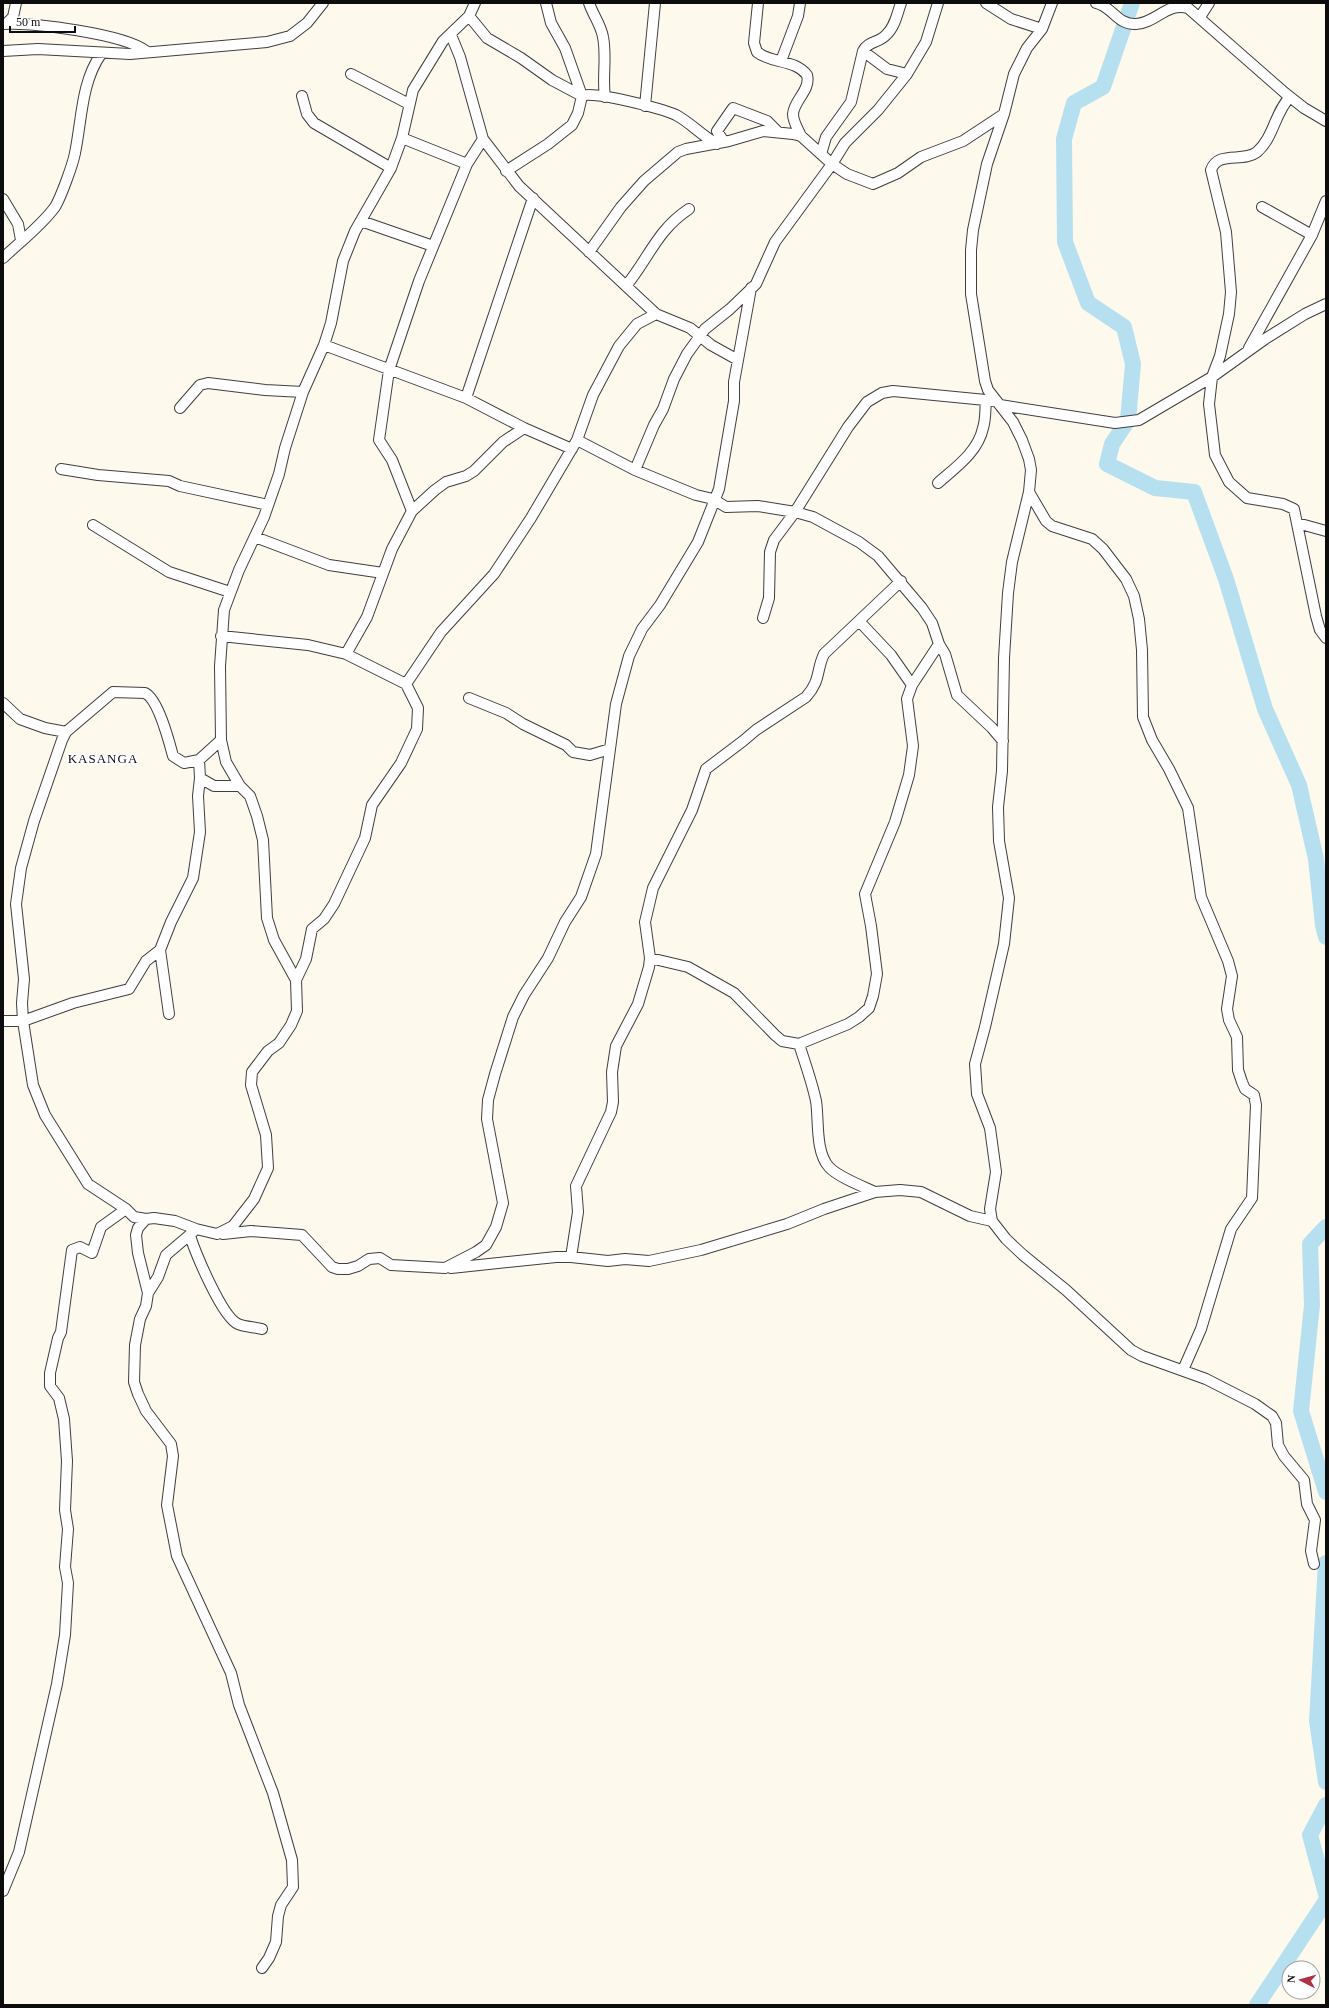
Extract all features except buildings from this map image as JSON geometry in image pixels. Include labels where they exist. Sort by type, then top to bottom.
[{"type":"street","points":[[4,24],[13,17],[16,3]]},
{"type":"street","points":[[3,51],[38,49],[101,54],[130,54],[146,51],[280,40],[290,36],[307,23],[323,3]]},
{"type":"street","points":[[506,171],[548,144],[572,125],[578,113],[582,96],[566,48],[550,23],[546,3]]},
{"type":"street","points":[[589,3],[603,37],[606,64],[603,82],[605,97]]},
{"type":"street","points":[[645,106],[655,3]]},
{"type":"street","points":[[758,3],[754,43],[756,50],[761,55],[803,70],[808,78],[806,88],[796,103],[793,115],[801,136],[832,164],[859,180],[870,184],[878,183],[898,173],[921,156],[963,141],[1004,114]]},
{"type":"street","points":[[781,61],[798,16],[800,3]]},
{"type":"street","points":[[821,154],[826,137],[851,102],[863,51],[867,45],[882,39],[887,34],[893,25],[901,3]]},
{"type":"street","points":[[635,470],[654,425],[663,409],[674,379],[687,354],[708,326],[730,309],[751,288],[760,276],[775,242],[832,164],[845,143],[878,110],[907,74],[926,42],[938,3]]},
{"type":"street","points":[[986,3],[1011,18],[1042,29]]},
{"type":"street","points":[[1052,3],[1042,29],[1027,48],[1014,74],[1004,114],[987,164],[973,230],[971,250],[971,294],[976,334],[985,381],[994,402],[1013,422],[1027,450],[1031,470],[1029,492],[1012,562],[1008,593],[1004,658],[1002,772],[998,814],[999,841],[1009,898],[1004,944],[987,1020],[975,1064],[976,1094],[990,1128],[996,1172],[990,1209],[992,1221],[1006,1239],[1022,1255],[1072,1294],[1131,1350],[1142,1356],[1206,1379],[1255,1404],[1272,1416],[1276,1423],[1278,1445],[1284,1456],[1304,1480],[1307,1504],[1315,1520],[1311,1551],[1314,1564]]},
{"type":"street","points":[[1096,3],[1107,7],[1116,17],[1126,23],[1136,24],[1146,22],[1170,8],[1178,6],[1188,8],[1290,97],[1322,120],[1326,127]]},
{"type":"street","points":[[1200,17],[1209,3]]},
{"type":"street","points":[[217,1234],[233,1226],[241,1218],[254,1199],[268,1168],[266,1135],[251,1085],[252,1072],[268,1051],[279,1043],[291,1025],[297,1011],[296,980],[274,940],[269,925],[265,905],[261,832],[250,796],[240,786],[226,762],[221,740],[220,666],[224,610],[230,592],[268,505],[303,392],[324,345],[331,323],[343,261],[361,221],[391,168],[402,138],[409,104],[414,90],[443,41],[451,35],[472,7],[487,38],[521,58],[552,80],[582,96],[586,94],[605,97],[676,115],[705,137],[720,143]]},
{"type":"street","points":[[4,24],[71,30],[111,36],[134,43],[146,51]]},
{"type":"street","points":[[451,35],[460,58],[482,139],[506,171],[589,252],[656,314],[675,321],[701,335],[711,345],[738,360]]},
{"type":"street","points":[[863,51],[887,69],[907,74]]},
{"type":"street","points":[[3,258],[55,206],[74,158],[88,80],[94,65],[101,54]]},
{"type":"street","points":[[351,74],[409,104]]},
{"type":"street","points":[[302,96],[307,114],[314,123],[391,168]]},
{"type":"street","points":[[1290,97],[1281,108],[1266,141],[1256,152],[1248,156],[1219,160],[1213,164],[1211,170],[1226,232],[1231,292],[1230,306],[1220,356],[1212,377],[1209,404],[1215,455],[1229,482],[1247,498],[1290,506],[1296,514],[1316,616],[1320,630],[1326,638]]},
{"type":"street","points":[[705,137],[717,131],[733,108],[767,121],[777,131]]},
{"type":"street","points":[[717,131],[720,143]]},
{"type":"street","points":[[589,252],[621,207],[644,181],[678,152],[756,133],[777,131],[801,136]]},
{"type":"street","points":[[402,138],[467,164]]},
{"type":"street","points":[[412,511],[388,451],[379,440],[389,370],[433,246],[467,164],[482,139]]},
{"type":"street","points":[[466,398],[533,198]]},
{"type":"street","points":[[3,199],[18,224],[21,240]]},
{"type":"street","points":[[1248,351],[1314,231],[1326,201]]},
{"type":"street","points":[[1262,207],[1314,231],[1326,231]]},
{"type":"street","points":[[626,286],[639,270],[650,248],[664,230],[671,222],[689,208]]},
{"type":"street","points":[[361,221],[433,246]]},
{"type":"street","points":[[445,1268],[476,1252],[486,1245],[496,1227],[501,1213],[502,1195],[487,1119],[488,1100],[513,1017],[524,995],[548,958],[565,922],[581,897],[596,854],[616,704],[629,656],[642,629],[660,605],[698,542],[719,489],[734,401],[734,382],[751,288]]},
{"type":"street","points":[[763,618],[769,598],[771,546],[795,512],[848,427],[867,402],[873,397],[882,393],[893,391],[994,402],[1115,422],[1139,420],[1212,377],[1248,351],[1305,314],[1326,304]]},
{"type":"street","points":[[406,684],[441,632],[494,574],[531,518],[574,444],[593,395],[614,354],[637,324],[656,314]]},
{"type":"street","points":[[324,345],[466,398],[524,428],[574,444],[690,492],[714,499],[726,507],[758,506],[795,512],[813,517],[859,542],[878,556],[901,581],[932,624],[939,644],[945,654],[957,695],[1003,741]]},
{"type":"street","points":[[180,408],[200,385],[208,383],[265,390],[303,392]]},
{"type":"street","points":[[938,483],[970,454],[977,443],[994,402]]},
{"type":"street","points":[[346,654],[367,617],[392,549],[412,511],[446,482],[466,476],[474,471],[503,442],[524,428]]},
{"type":"street","points":[[61,469],[98,475],[169,481],[180,486],[268,505]]},
{"type":"street","points":[[1029,492],[1046,521],[1052,526],[1092,540],[1103,549],[1126,579],[1134,596],[1139,619],[1142,650],[1143,717],[1152,740],[1169,769],[1188,808],[1201,897],[1228,961],[1232,976],[1227,1009],[1229,1020],[1236,1038],[1238,1070],[1246,1089],[1254,1095],[1256,1105],[1252,1198],[1232,1229],[1201,1329],[1184,1370]]},
{"type":"street","points":[[1297,523],[1326,531]]},
{"type":"street","points":[[93,525],[169,572],[230,592]]},
{"type":"street","points":[[255,537],[329,565],[383,573]]},
{"type":"street","points":[[571,1257],[578,1212],[576,1186],[611,1112],[613,1102],[611,1081],[614,1052],[638,1004],[646,983],[650,958],[645,922],[653,888],[692,810],[706,769],[743,742],[756,730],[806,697],[812,690],[819,675],[821,661],[824,654],[860,622],[901,581]]},
{"type":"street","points":[[860,622],[891,654],[912,685]]},
{"type":"street","points":[[221,636],[308,645],[346,654],[406,684],[418,708],[417,729],[401,763],[372,805],[365,838],[334,904],[324,919],[312,929],[306,959],[296,980]]},
{"type":"street","points":[[650,958],[688,967],[704,974],[734,993],[782,1041],[799,1044],[859,1017],[869,1008],[874,996],[876,974],[871,926],[865,894],[895,822],[909,774],[913,746],[907,699],[912,685],[939,644]]},
{"type":"street","points":[[221,740],[199,760],[184,763],[173,756],[156,703],[150,695],[145,693],[113,692],[66,732],[34,821],[17,883],[16,904],[24,979],[22,1003],[23,1022],[33,1085],[45,1115],[88,1184],[134,1217],[175,1221],[193,1232],[217,1234],[251,1231],[302,1235],[332,1266],[338,1269],[353,1268],[369,1258],[380,1258],[391,1265],[445,1268],[538,1258],[571,1257],[608,1261],[626,1259],[644,1261],[701,1250],[788,1224],[829,1207],[875,1192],[900,1190],[922,1192],[970,1216],[992,1221]]},
{"type":"street","points":[[469,698],[506,713],[523,724],[566,745],[573,752],[590,755],[610,749]]},
{"type":"street","points":[[3,703],[20,719],[45,728],[66,732]]},
{"type":"street","points":[[169,1014],[160,950],[171,922],[193,878],[200,832],[198,796],[200,778],[199,760]]},
{"type":"street","points":[[200,778],[214,786],[240,786]]},
{"type":"street","points":[[3,1021],[23,1022],[74,1003],[129,989],[146,961],[160,950]]},
{"type":"street","points":[[799,1044],[816,1101],[818,1132],[824,1159],[829,1167],[853,1182],[875,1192]]},
{"type":"street","points":[[3,1891],[19,1852],[55,1691],[65,1635],[68,1583],[65,1567],[68,1529],[65,1510],[66,1461],[64,1419],[59,1398],[50,1386],[50,1373],[58,1338],[61,1332],[72,1250],[80,1247],[92,1253],[95,1249],[101,1227],[126,1210]]},
{"type":"street","points":[[146,1219],[138,1228],[136,1235],[138,1253],[148,1293],[146,1306],[140,1319],[135,1345],[134,1382],[146,1410],[171,1444],[173,1456],[167,1505],[177,1556],[232,1673],[239,1705],[273,1793],[292,1860],[293,1887],[282,1905],[278,1916],[276,1942],[269,1958],[262,1968]]},
{"type":"street","points":[[148,1293],[158,1277],[166,1255],[193,1232]]},
{"type":"street","points":[[193,1232],[209,1283],[228,1314],[237,1324],[262,1329]]},
{"type":"waterway","points":[[1132,3],[1103,87],[1074,103],[1064,139],[1065,242],[1088,303],[1124,327],[1133,364],[1128,420],[1112,444],[1107,464],[1155,488],[1194,492],[1226,579],[1265,709],[1299,785],[1316,859],[1323,925],[1326,937]]},
{"type":"waterway","points":[[1326,1227],[1310,1244],[1312,1305],[1301,1411],[1326,1492]]},
{"type":"waterway","points":[[1326,1563],[1317,1721],[1326,1782]]},
{"type":"waterway","points":[[1326,1805],[1310,1835],[1326,1894]]},
{"type":"waterway","points":[[1257,2005],[1326,1901]]},
{"type":"district","name":"KASANGA","points":[[103,758]]}]
